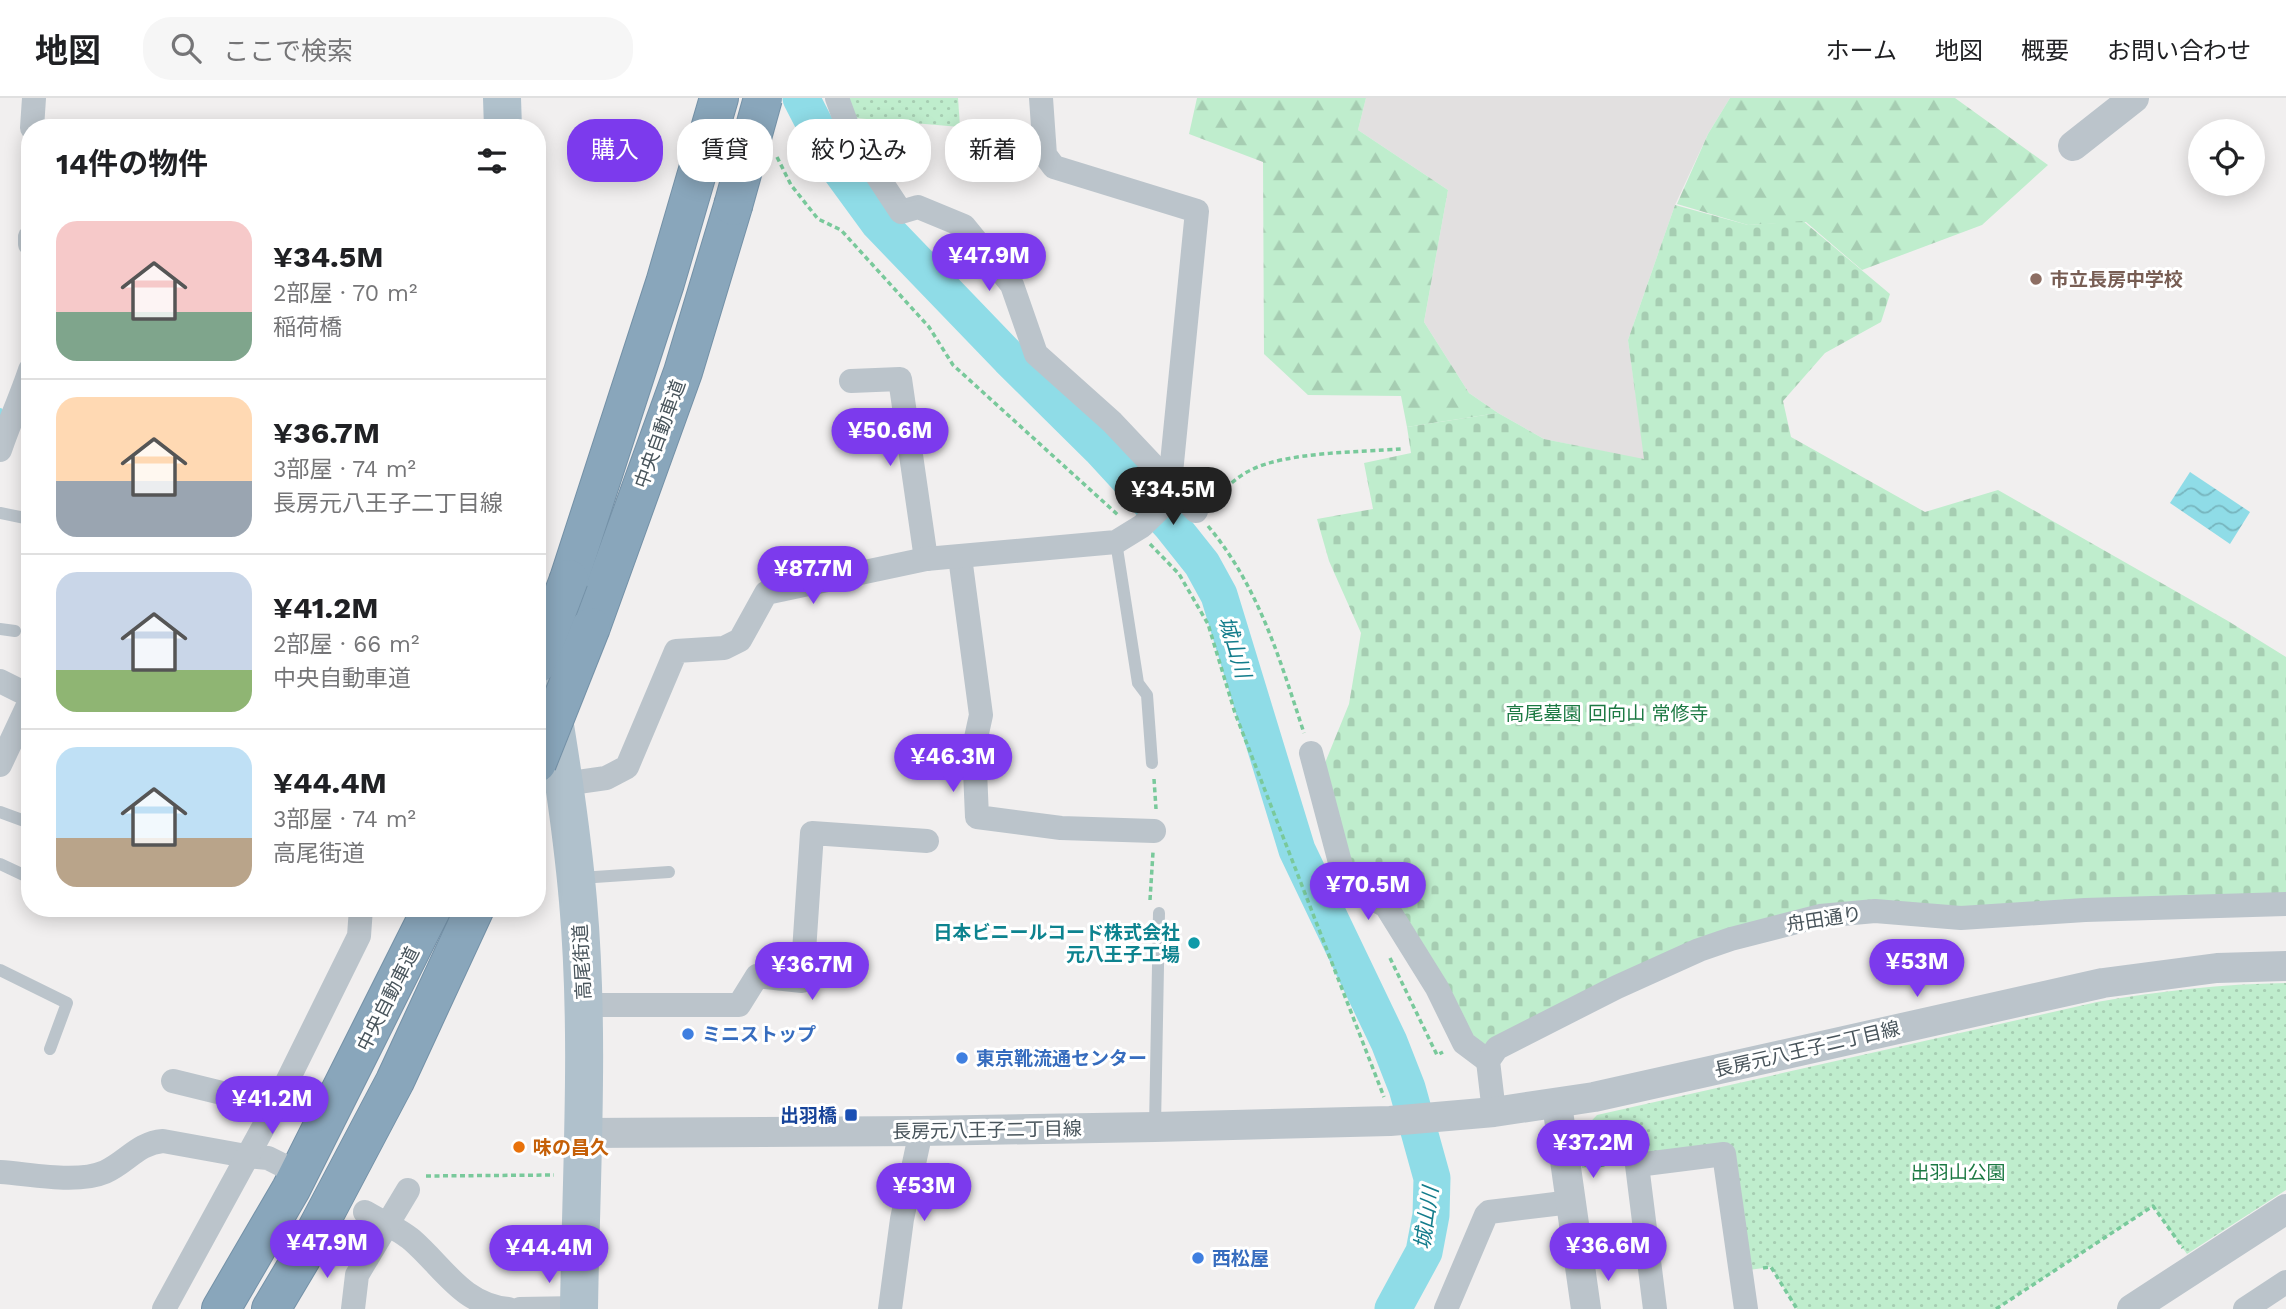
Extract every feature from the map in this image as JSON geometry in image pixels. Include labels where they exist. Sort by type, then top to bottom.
[{"type":"highway","name":"中央自動車道","points":[[551,773],[591,626],[683,372],[763,98]]},
{"type":"highway","name":"中央自動車道","points":[[546,640],[569,579],[665,283],[717,105]]},
{"type":"highway","name":"中央自動車道","points":[[221,1309],[291,1189],[427,917]]},
{"type":"highway","name":"中央自動車道","points":[[271,1309],[302,1257],[395,1081],[471,917]]},
{"type":"main road","points":[[502,98],[503,119]]},
{"type":"main road","name":"高尾街道","points":[[546,718],[551,773],[576,878],[584,1005],[584,1133],[579,1309]]},
{"type":"street","points":[[33,119],[34,98]]},
{"type":"street","points":[[837,98],[850,136],[901,212],[918,207],[964,226],[1012,285],[1036,354],[1112,422],[1173,491],[1196,511]]},
{"type":"street","points":[[551,773],[606,778],[627,768],[676,651],[724,648],[740,640],[766,593],[926,559],[960,557],[1131,533],[1173,491],[1197,211],[1054,167],[1045,155],[1041,98]]},
{"type":"street","points":[[2073,146],[2134,98]]},
{"type":"street","points":[[850,381],[900,379],[926,559]]},
{"type":"street","points":[[0,450],[12,416],[21,411]]},
{"type":"street","points":[[960,557],[981,715],[974,747],[977,817],[1061,828],[1154,831]]},
{"type":"street","points":[[0,681],[21,693]]},
{"type":"street","points":[[0,765],[21,718]]},
{"type":"street","points":[[1311,753],[1346,885],[1386,906],[1437,988],[1464,1043],[1488,1061],[1494,1112]]},
{"type":"street","points":[[584,1005],[739,1005],[757,975],[802,981],[812,833],[927,841]]},
{"type":"street","name":"舟田通り","points":[[1488,1061],[1497,1048],[1616,987],[1699,950],[1819,916],[1875,911],[1961,918],[2085,909],[2286,904]]},
{"type":"street","points":[[164,1309],[275,1106],[359,936],[360,917]]},
{"type":"street","name":"長房元八王子二丁目線","points":[[584,1133],[1155,1127],[1388,1112],[1452,1116],[1494,1112],[1557,1104],[2103,983],[2217,968],[2286,966]]},
{"type":"street","points":[[173,1081],[275,1106]]},
{"type":"street","points":[[1557,1104],[1586,1309]]},
{"type":"street","points":[[890,1309],[902,1219],[921,1131]]},
{"type":"street","points":[[0,1172],[84,1178],[106,1171],[149,1142],[163,1141],[268,1158],[284,1167]]},
{"type":"street","points":[[1655,1309],[1637,1165],[1724,1154],[1746,1309]]},
{"type":"street","points":[[336,1309],[408,1190]]},
{"type":"street","points":[[1446,1309],[1486,1214],[1571,1202]]},
{"type":"street","points":[[2132,1309],[2286,1209]]},
{"type":"street","points":[[365,1212],[410,1239],[470,1297],[493,1307],[508,1309]]},
{"type":"street","points":[[353,1309],[357,1275]]},
{"type":"street","points":[[2245,1309],[2286,1282]]},
{"type":"street","points":[[520,1309],[579,1309]]},
{"type":"lane","points":[[0,513],[21,517]]},
{"type":"lane","points":[[1131,533],[1138,683],[1147,695],[1152,763]]},
{"type":"lane","points":[[0,629],[15,631]]},
{"type":"lane","points":[[0,812],[21,820]]},
{"type":"lane","points":[[0,864],[21,874]]},
{"type":"lane","points":[[576,878],[669,872]]},
{"type":"lane","points":[[1155,1127],[1159,913]]},
{"type":"lane","points":[[0,970],[68,1003],[50,1049]]},
{"type":"path","points":[[773,148],[791,185],[818,219],[841,230],[929,327],[953,365],[1131,533],[1179,574],[1208,624],[1235,713],[1383,1090],[1388,1112]]},
{"type":"path","points":[[1311,753],[1273,638],[1259,606],[1233,557],[1196,511],[1252,469],[1281,459],[1401,449]]},
{"type":"path","points":[[1385,947],[1437,1055],[1464,1043]]},
{"type":"path","points":[[1582,1168],[1616,1163]]},
{"type":"path","points":[[408,1190],[420,1176],[556,1175]]},
{"type":"path","points":[[1996,1309],[2153,1206],[2196,1267]]},
{"type":"path","points":[[1741,1271],[1771,1267],[1797,1309]]},
{"type":"shaded area","points":[[1366,98],[1730,98],[1708,134],[1675,205],[1628,340],[1645,460],[1544,439],[1469,393],[1424,322],[1448,190],[1358,130]]},
{"type":"green space","points":[[837,98],[958,98],[959,119],[945,119],[945,126],[931,125],[931,119],[843,117]]},
{"type":"green space","points":[[1197,98],[1366,98],[1358,130],[1448,190],[1424,322],[1469,393],[1498,413],[1407,427],[1401,396],[1308,395],[1264,354],[1263,162],[1189,134]]},
{"type":"green space","points":[[1730,98],[1955,98],[2048,165],[1982,225],[1862,270],[1806,222],[1748,225],[1677,204],[1708,134]]},
{"type":"green space","name":"高尾墓園 回向山 常修寺","points":[[1675,205],[1748,225],[1803,221],[1890,294],[1881,322],[1825,353],[1783,401],[1791,437],[1925,512],[1998,490],[2286,657],[2286,904],[1875,911],[1731,939],[1478,1053],[1437,975],[1349,879],[1316,785],[1349,704],[1361,633],[1329,561],[1317,519],[1373,509],[1364,463],[1411,453],[1407,427],[1498,413],[1544,439],[1644,459],[1628,340]]},
{"type":"green space","name":"出羽山公園","points":[[2286,983],[2286,1190],[2187,1254],[2153,1206],[1996,1309],[1797,1309],[1771,1267],[1741,1271],[1724,1154],[1628,1161],[1582,1168],[1577,1136],[1597,1115],[2097,1002],[2191,989]]},
{"type":"water","points":[[2190,472],[2250,512],[2230,544],[2170,503]]},
{"type":"waterway","name":"城山川","points":[[801,98],[833,160],[879,223],[1100,448],[1171,525],[1202,564],[1219,595],[1297,850],[1389,1042],[1407,1088],[1432,1178],[1431,1215],[1424,1252],[1393,1309]]},
{"type":"place","name":"市立長房中学校","points":[[2036,279]]},
{"type":"place","name":"日本ビニールコード株式会社 元八王子工場","points":[[1194,943]]},
{"type":"place","name":"ミニストップ","points":[[688,1034]]},
{"type":"place","name":"東京靴流通センター","points":[[962,1058]]},
{"type":"place","name":"出羽橋","points":[[851,1115]]},
{"type":"place","name":"味の昌久","points":[[519,1147]]},
{"type":"place","name":"西松屋","points":[[1198,1258]]}]
